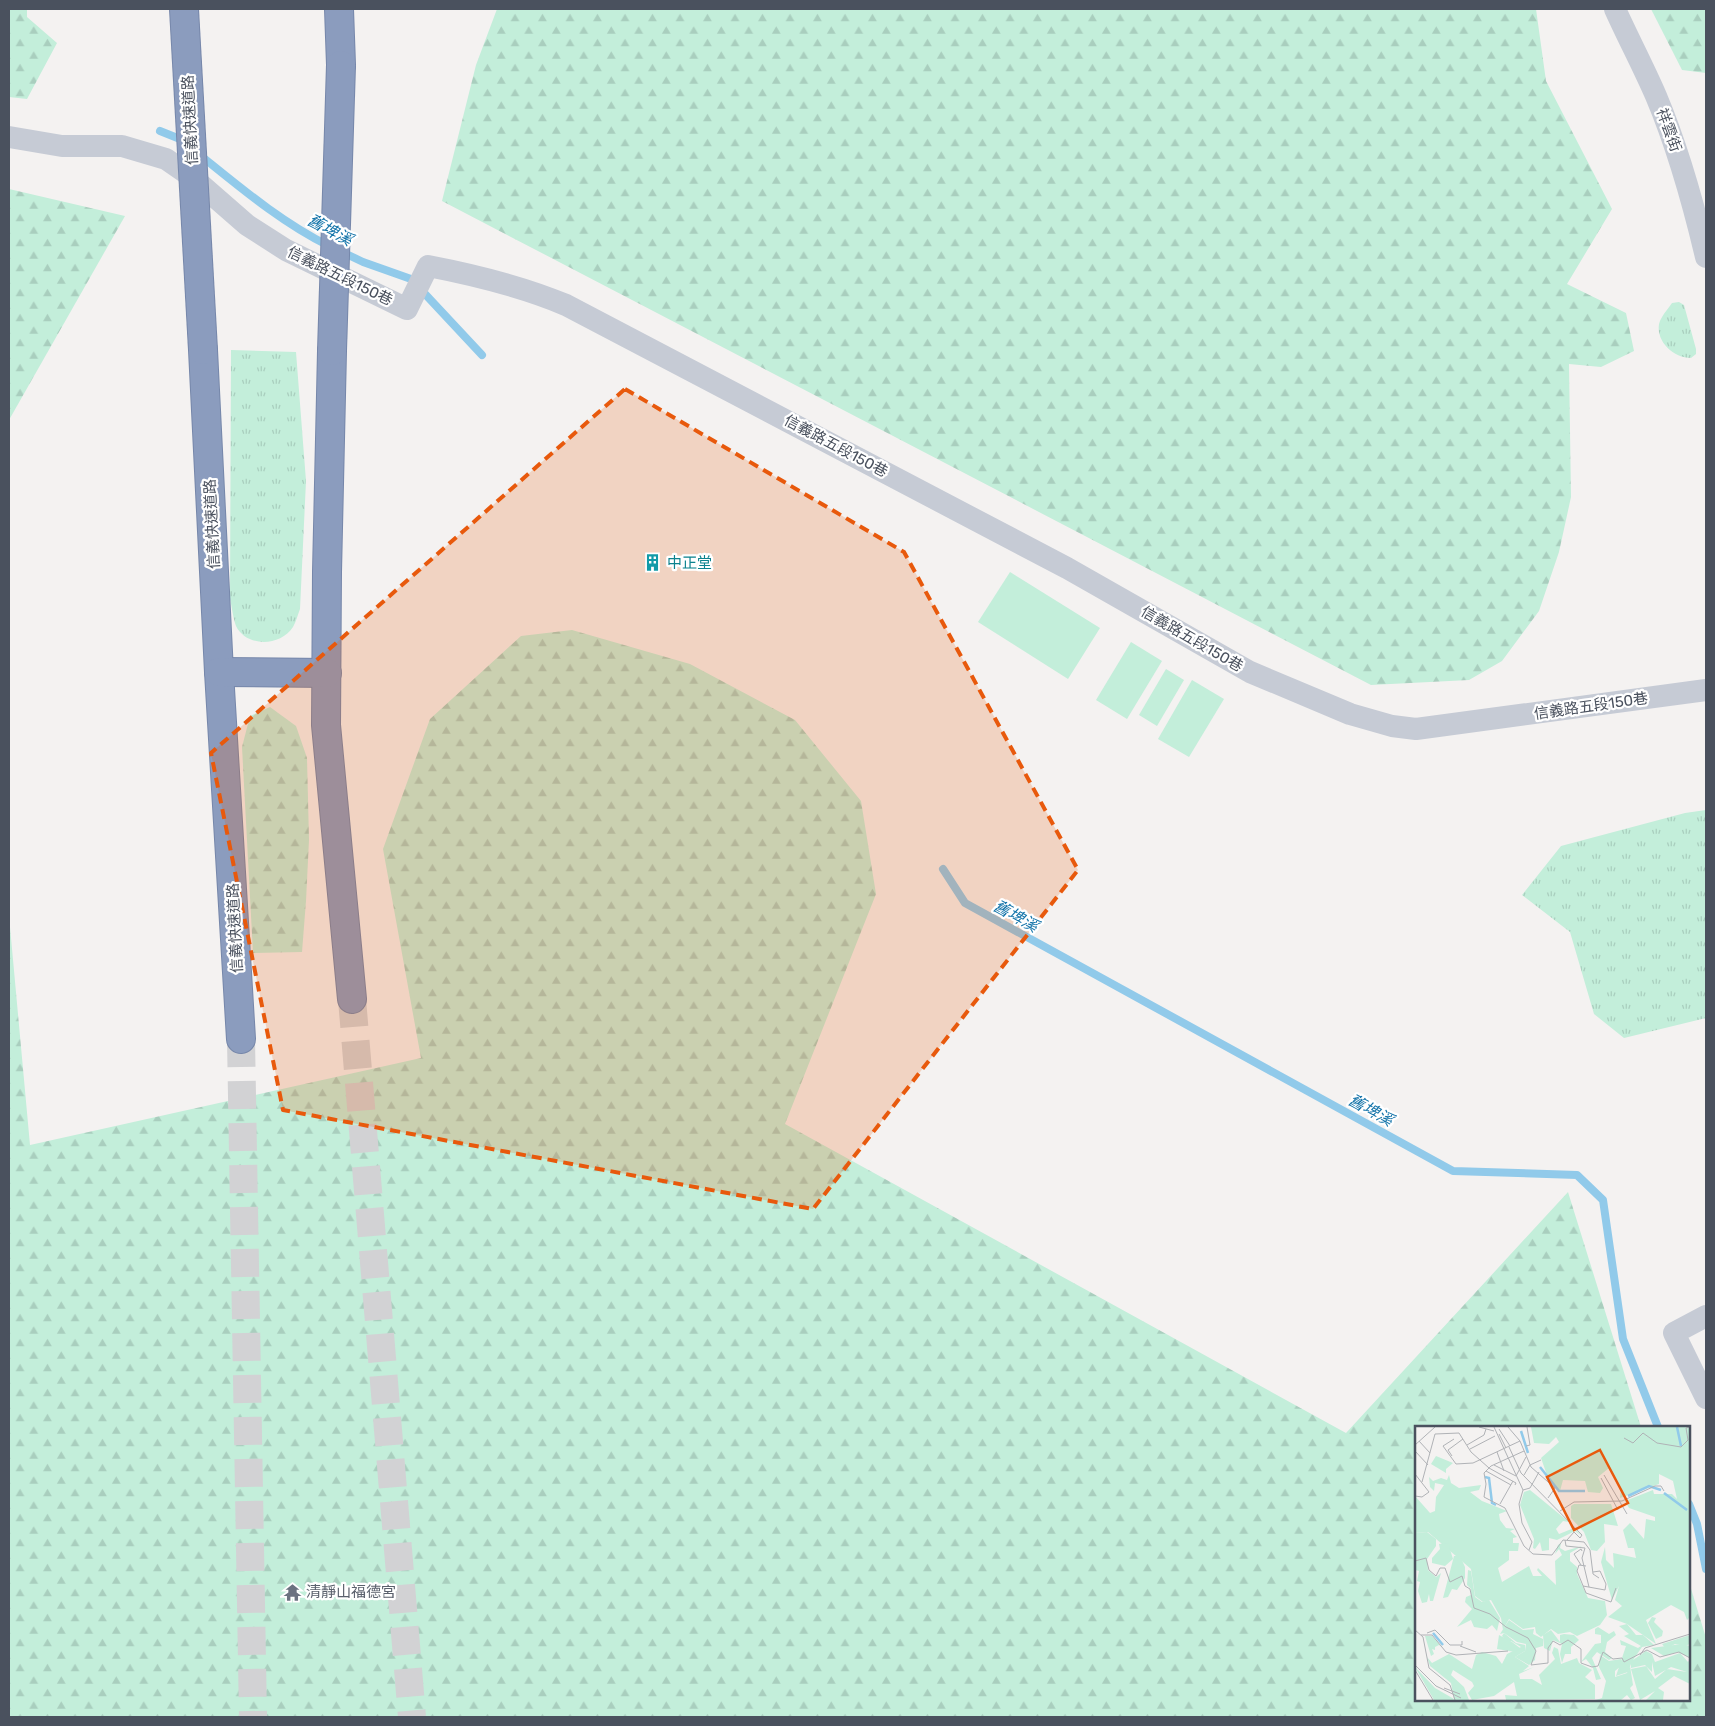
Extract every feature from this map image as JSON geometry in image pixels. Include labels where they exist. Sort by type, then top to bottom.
[{"type":"highway","name":"信義快速道路","points":[[184,9],[241,1039]]},
{"type":"highway","points":[[340,9],[341,65],[332,351],[326,725],[352,999]]},
{"type":"highway","points":[[220,672],[327,673]]},
{"type":"street","name":"祥雲街","points":[[1614,9],[1656,96],[1682,164],[1706,257]]},
{"type":"street","name":"信義路五段150巷","points":[[9,137],[62,146],[122,146],[166,159],[192,177],[247,225],[286,250],[407,309],[428,266],[481,276],[540,294],[566,305],[1067,568],[1250,672],[1350,714],[1392,726],[1416,729],[1706,690]]},
{"type":"street","points":[[1706,1316],[1674,1333],[1706,1398]]},
{"type":"highlighted area","points":[[625,389],[904,552],[1078,870],[813,1209],[283,1110],[211,753]]},
{"type":"green space","points":[[9,9],[27,9],[27,17],[57,43],[27,99],[9,97]]},
{"type":"green space","points":[[497,9],[1536,9],[1546,81],[1612,209],[1567,284],[1626,313],[1634,351],[1601,367],[1569,364],[1571,497],[1559,552],[1539,611],[1502,661],[1469,680],[1371,685],[442,201],[476,65]]},
{"type":"green space","points":[[1651,9],[1706,9],[1706,73],[1682,70]]},
{"type":"green space","points":[[9,189],[125,216],[9,420]]},
{"type":"green space","points":[[1679,302],[1684,305],[1696,349],[1696,354],[1691,358],[1673,352],[1663,343],[1660,337],[1660,321],[1672,303]]},
{"type":"green space","points":[[231,350],[296,352],[306,481],[300,609],[293,627],[287,634],[272,641],[255,641],[241,633],[235,623],[230,599]]},
{"type":"green space","points":[[1010,572],[1100,628],[1068,679],[978,622]]},
{"type":"green space","points":[[572,630],[690,664],[795,720],[861,801],[876,894],[785,1124],[1346,1433],[1568,1192],[1641,1426],[1415,1426],[1415,1701],[1690,1701],[1690,1585],[1706,1638],[1706,1717],[9,1717],[9,916],[30,1145],[421,1058],[383,849],[430,719],[521,636]]},
{"type":"green space","points":[[1131,642],[1162,661],[1127,719],[1096,700]]},
{"type":"green space","points":[[1166,669],[1184,680],[1157,726],[1139,715]]},
{"type":"green space","points":[[1192,680],[1224,699],[1189,757],[1158,739]]},
{"type":"green space","points":[[270,707],[296,726],[307,758],[309,840],[302,952],[253,953],[242,747],[250,716]]},
{"type":"green space","points":[[1706,810],[1706,1018],[1624,1038],[1594,1014],[1570,932],[1522,895],[1561,846],[1685,813]]},
{"type":"waterway","name":"舊埤溪","points":[[160,131],[185,143]]},
{"type":"waterway","name":"舊埤溪","points":[[200,155],[278,215],[311,237],[329,246]]},
{"type":"waterway","name":"舊埤溪","points":[[342,252],[363,262],[411,279],[482,355]]},
{"type":"waterway","name":"舊埤溪","points":[[943,869],[965,903],[1453,1171],[1577,1175],[1603,1200],[1623,1339],[1658,1426]]},
{"type":"waterway","name":"舊埤溪","points":[[1690,1506],[1697,1524],[1706,1569]]},
{"type":"tunnel","points":[[352,999],[412,1717]]},
{"type":"tunnel","points":[[241,1039],[253,1717]]},
{"type":"place","name":"中正堂","points":[[653,563]]},
{"type":"place","name":"清靜山福德宮","points":[[292,1592]]}]
